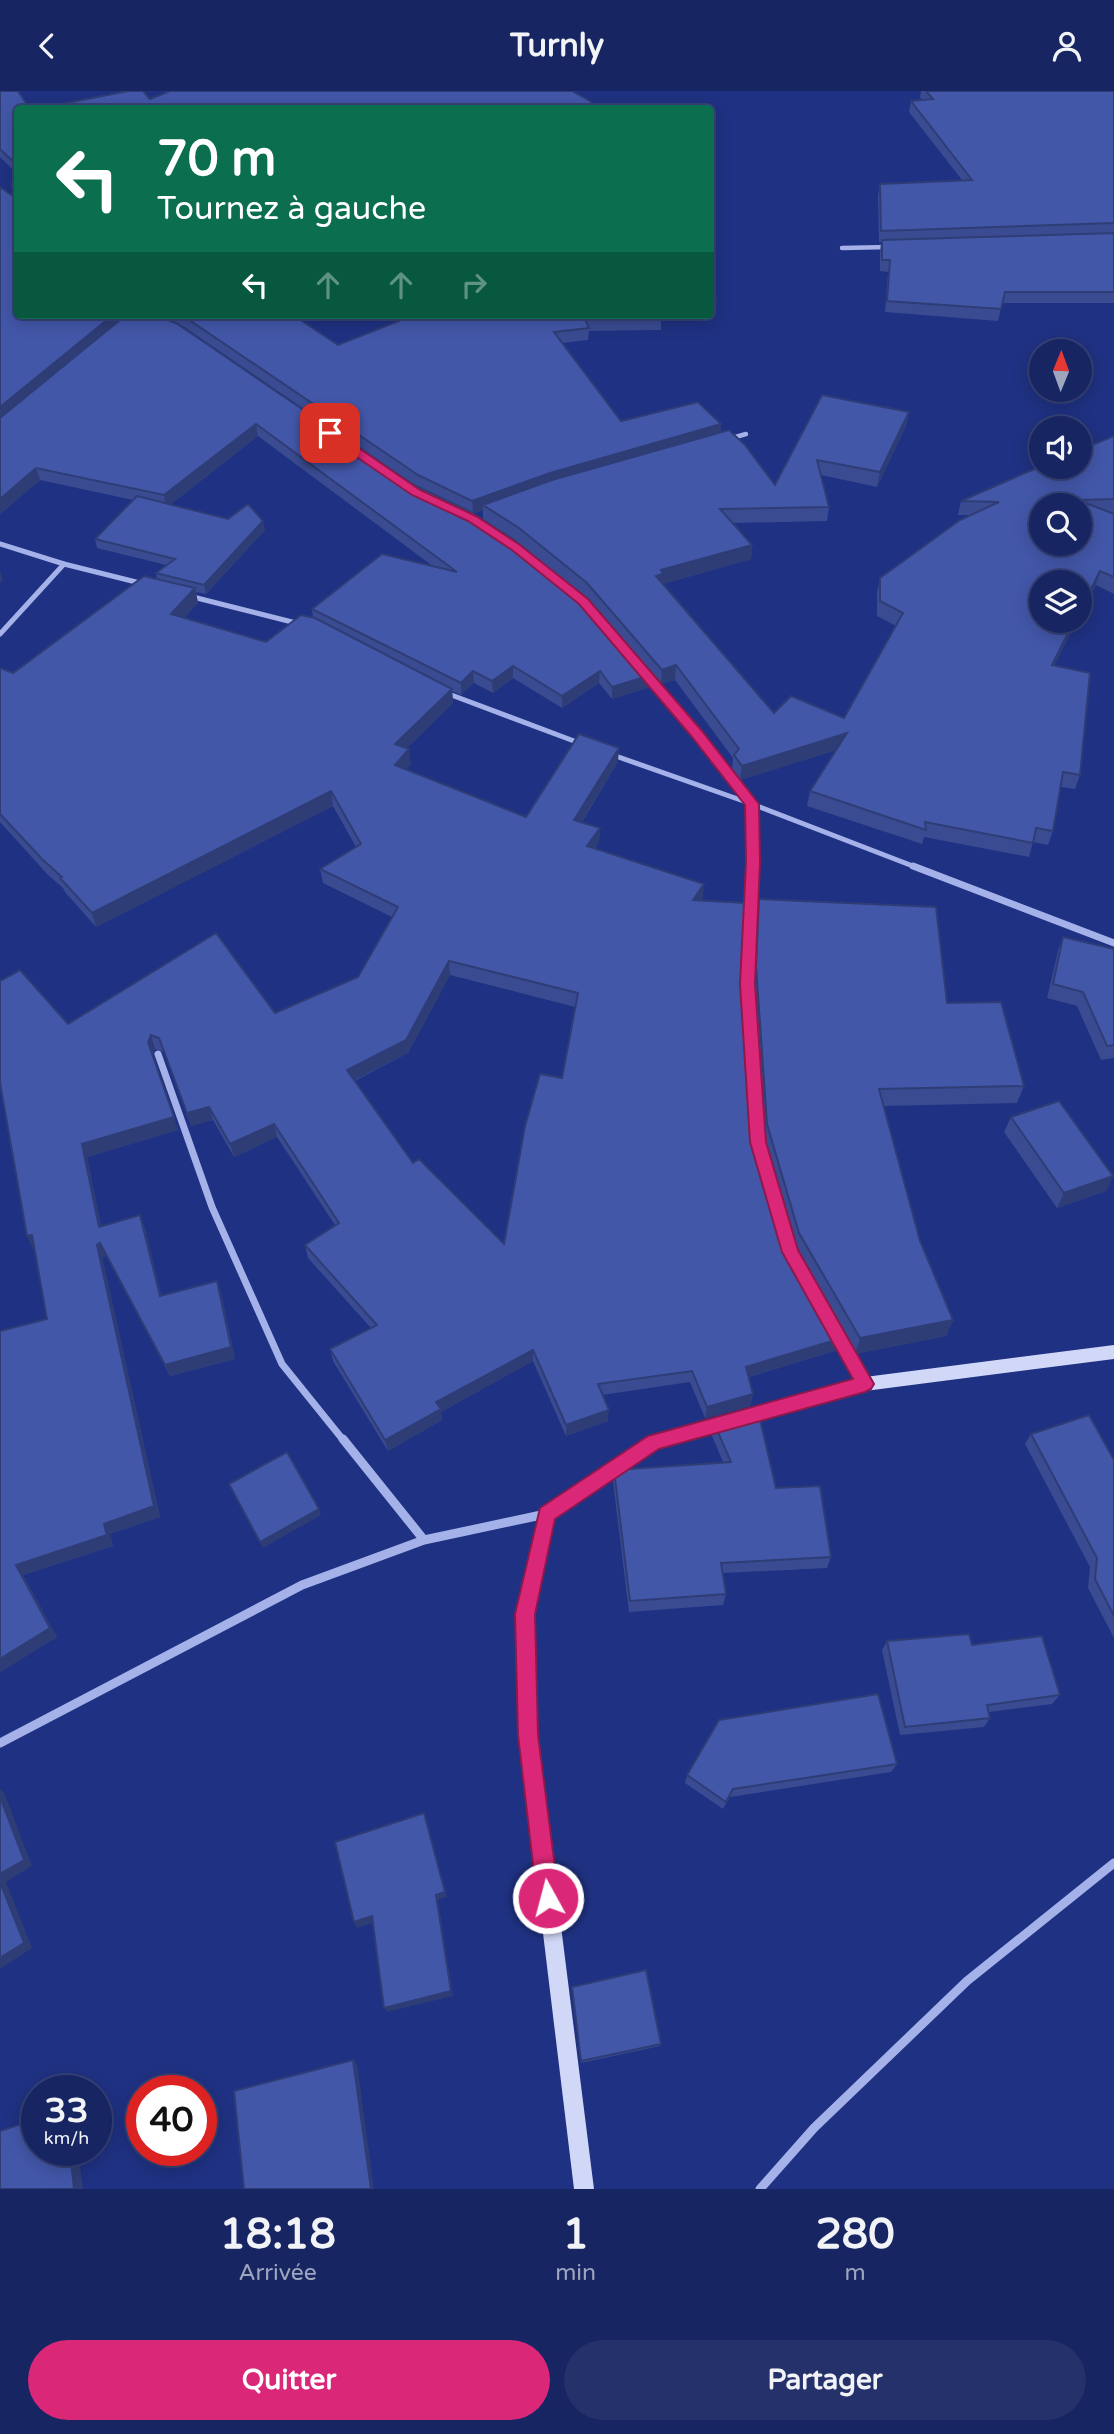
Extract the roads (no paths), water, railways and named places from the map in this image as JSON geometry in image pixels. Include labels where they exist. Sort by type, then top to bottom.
[{"type":"street","points":[[842,248],[896,247]]},
{"type":"street","points":[[0,544],[158,588]]},
{"type":"street","points":[[0,634],[64,564]]},
{"type":"street","points":[[185,595],[306,625]]},
{"type":"street","points":[[645,673],[752,804],[753,862],[747,984],[761,1154]]},
{"type":"street","points":[[434,687],[456,699],[585,745]]},
{"type":"street","points":[[598,749],[752,804],[1114,943]]},
{"type":"street","points":[[158,1054],[212,1206],[282,1363],[424,1540]]},
{"type":"street","points":[[772,1191],[790,1252],[797,1264]]},
{"type":"street","points":[[831,1324],[865,1384]]},
{"type":"street","points":[[0,1743],[302,1585],[424,1540],[547,1514],[654,1442],[865,1384],[1114,1352]]},
{"type":"street","points":[[547,1514],[525,1614],[528,1735],[584,2189]]},
{"type":"street","points":[[760,2189],[814,2129],[967,1981],[1114,1863]]},
{"type":"lane","points":[[720,442],[746,434]]}]
